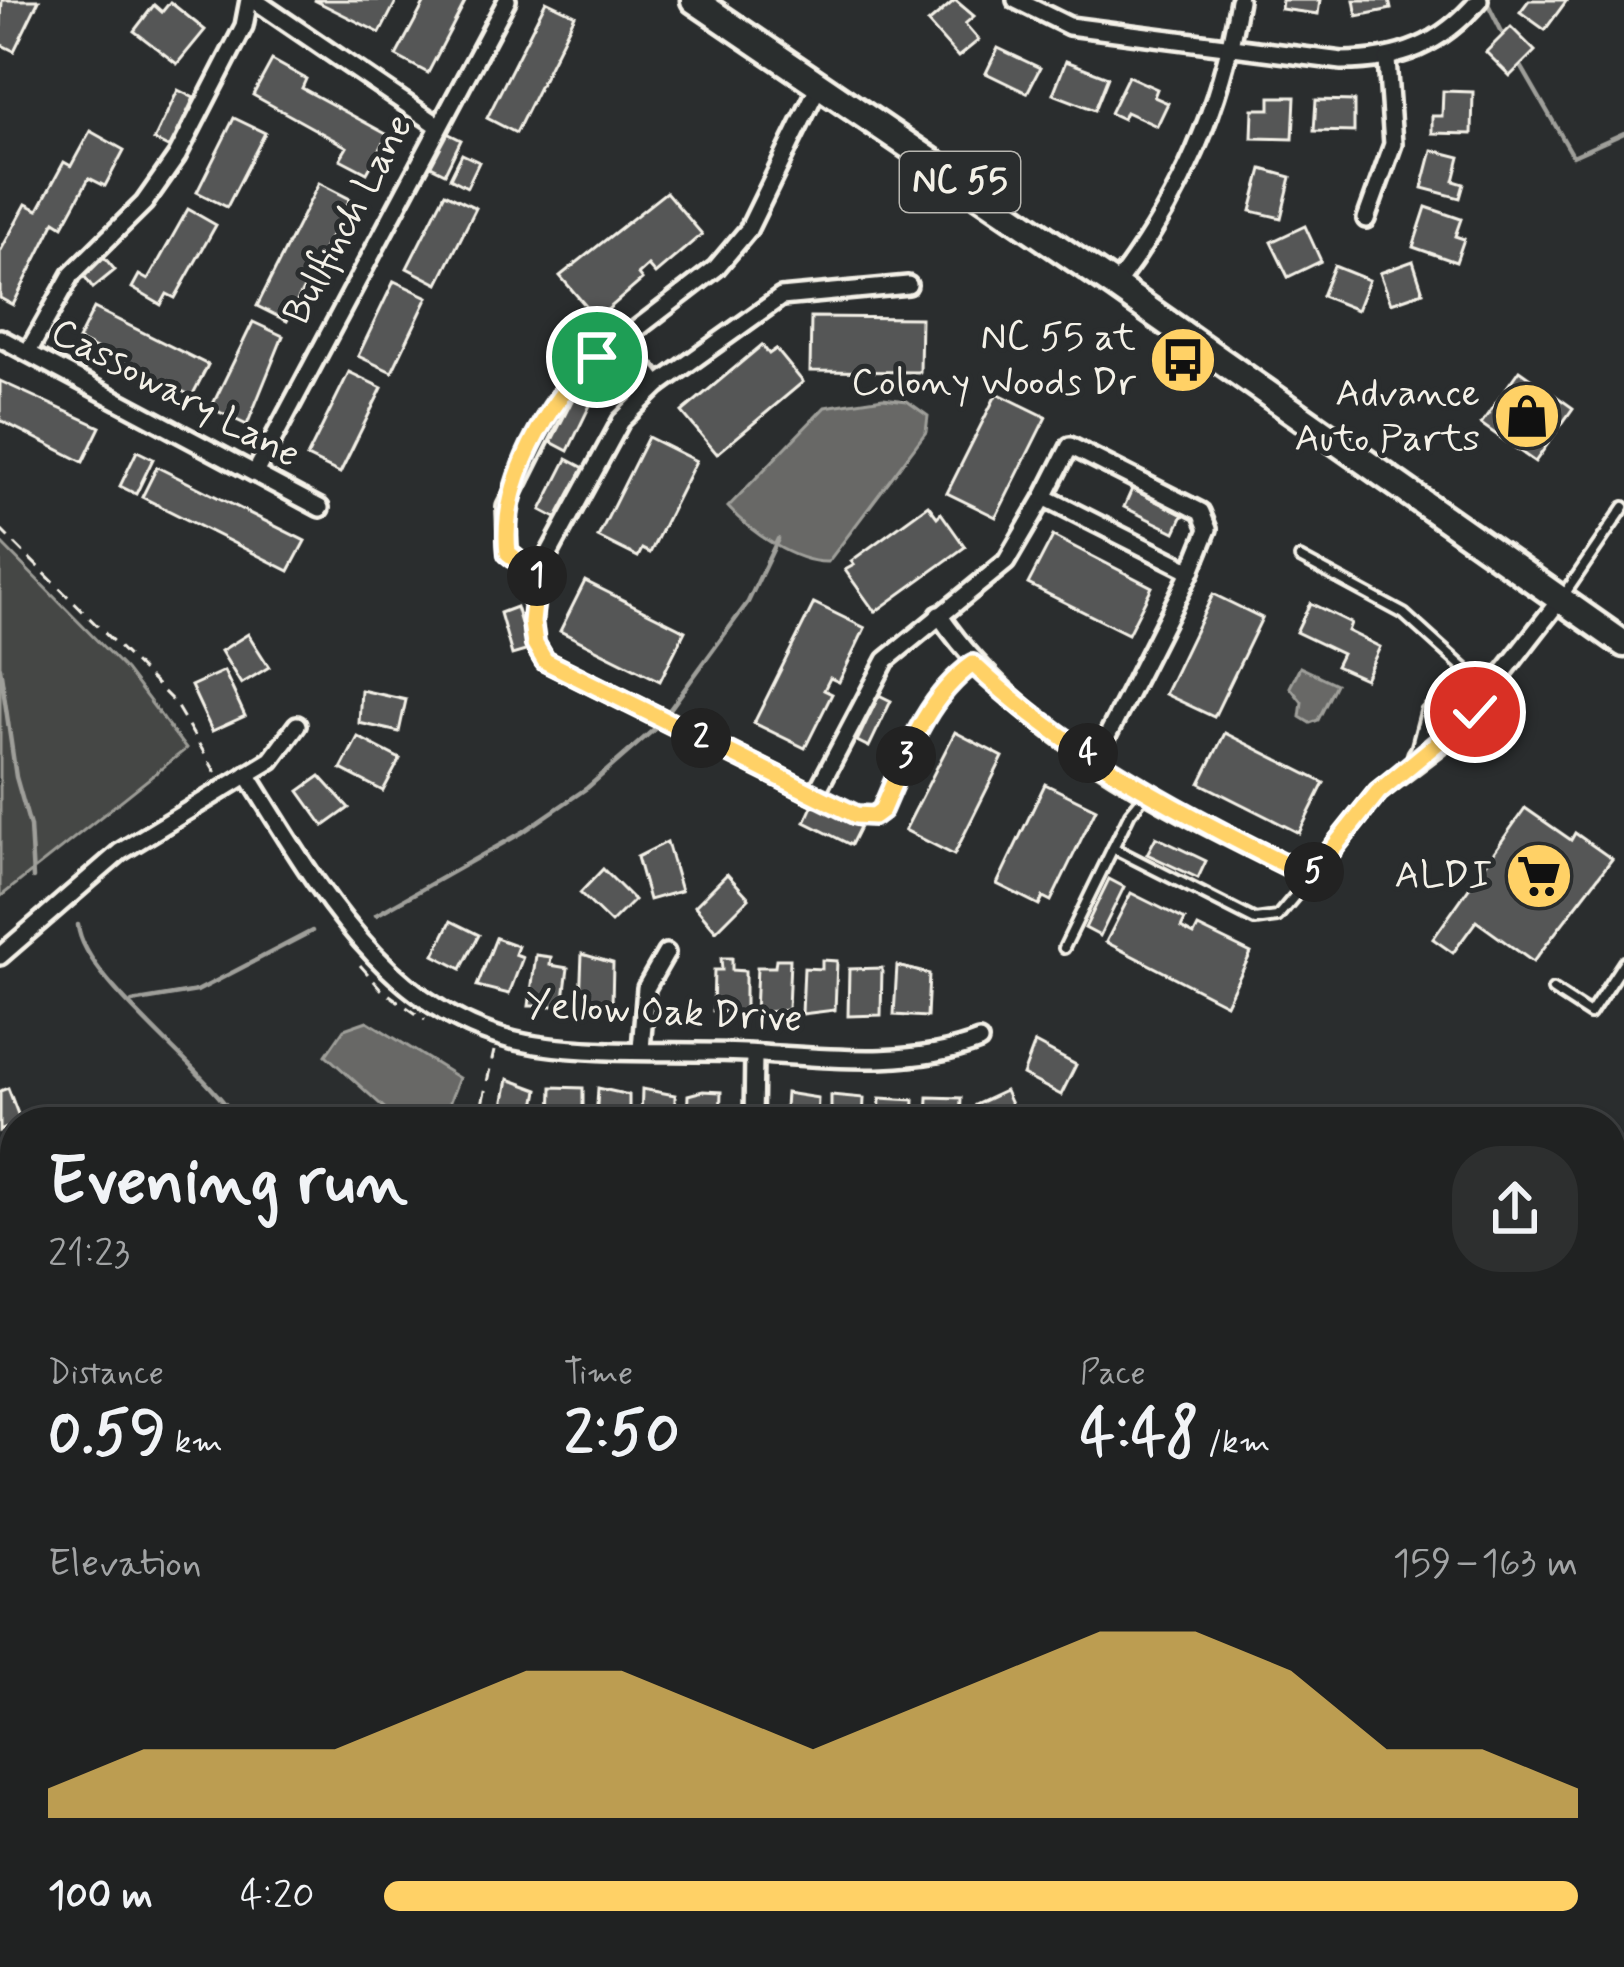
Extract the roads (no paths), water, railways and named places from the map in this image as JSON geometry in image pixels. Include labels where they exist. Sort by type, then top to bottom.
[{"type":"main road","name":"NC 55","points":[[694,0],[1115,286],[1624,644]]},
{"type":"street","points":[[28,352],[71,274],[144,203],[177,156],[244,26],[251,0],[436,124]]},
{"type":"street","name":"Bullfinch Lane","points":[[255,473],[436,124],[507,0]]},
{"type":"street","points":[[1016,0],[1069,26],[1326,60],[1387,61],[1436,40],[1479,0]]},
{"type":"street","points":[[1115,286],[1187,176],[1229,47],[1239,0]]},
{"type":"street","points":[[1366,219],[1393,144],[1387,61]]},
{"type":"street","points":[[537,576],[508,553],[506,507],[568,381],[716,268],[748,230],[819,85]]},
{"type":"street","points":[[908,285],[781,297],[658,385],[608,441],[537,576],[532,622],[535,644],[545,661],[815,795],[886,660],[1006,562],[1070,446],[1201,512],[1208,529],[1096,758]]},
{"type":"street","name":"Cassowary Lane","points":[[0,338],[320,508]]},
{"type":"street","points":[[621,339],[658,385]]},
{"type":"street","points":[[1044,497],[1191,571]]},
{"type":"street","points":[[939,615],[973,664],[1011,701],[1145,795],[1310,877],[1378,792],[1413,761],[1450,710],[1488,690],[1559,601]]},
{"type":"street","points":[[0,956],[120,852],[281,750],[297,725]]},
{"type":"street","name":"Yellow Oak Drive","points":[[248,774],[370,955],[433,1007],[485,1032],[535,1045],[754,1054],[939,1057],[979,1041]]},
{"type":"street","points":[[641,1049],[646,988],[666,953]]},
{"type":"street","points":[[753,1107],[754,1054]]},
{"type":"lane","points":[[1559,601],[1624,507]]},
{"type":"lane","points":[[1300,558],[1404,614],[1488,690]]},
{"type":"lane","points":[[815,795],[865,817],[882,810],[934,702],[952,679],[973,664]]},
{"type":"lane","points":[[1413,761],[1426,712],[1466,673]]},
{"type":"lane","points":[[1064,948],[1145,795]]},
{"type":"lane","points":[[1113,848],[1256,920],[1277,917],[1310,877]]},
{"type":"lane","points":[[1553,990],[1590,1014],[1624,963]]},
{"type":"waterway","points":[[1486,0],[1505,38]]},
{"type":"waterway","points":[[1520,64],[1573,156],[1624,133]]},
{"type":"waterway","points":[[665,716],[748,602],[778,539]]},
{"type":"waterway","points":[[0,667],[16,777],[30,826],[33,878]]},
{"type":"waterway","points":[[376,915],[523,832],[587,788],[659,725]]},
{"type":"waterway","points":[[78,925],[85,947],[122,997],[227,1107]]},
{"type":"waterway","points":[[132,1002],[197,991],[312,931]]},
{"type":"place","name":"NC 55 at Colony Woods Dr","points":[[1183,360]]},
{"type":"place","name":"Advance Auto Parts","points":[[1527,416]]},
{"type":"place","name":"ALDI","points":[[1539,876]]}]
